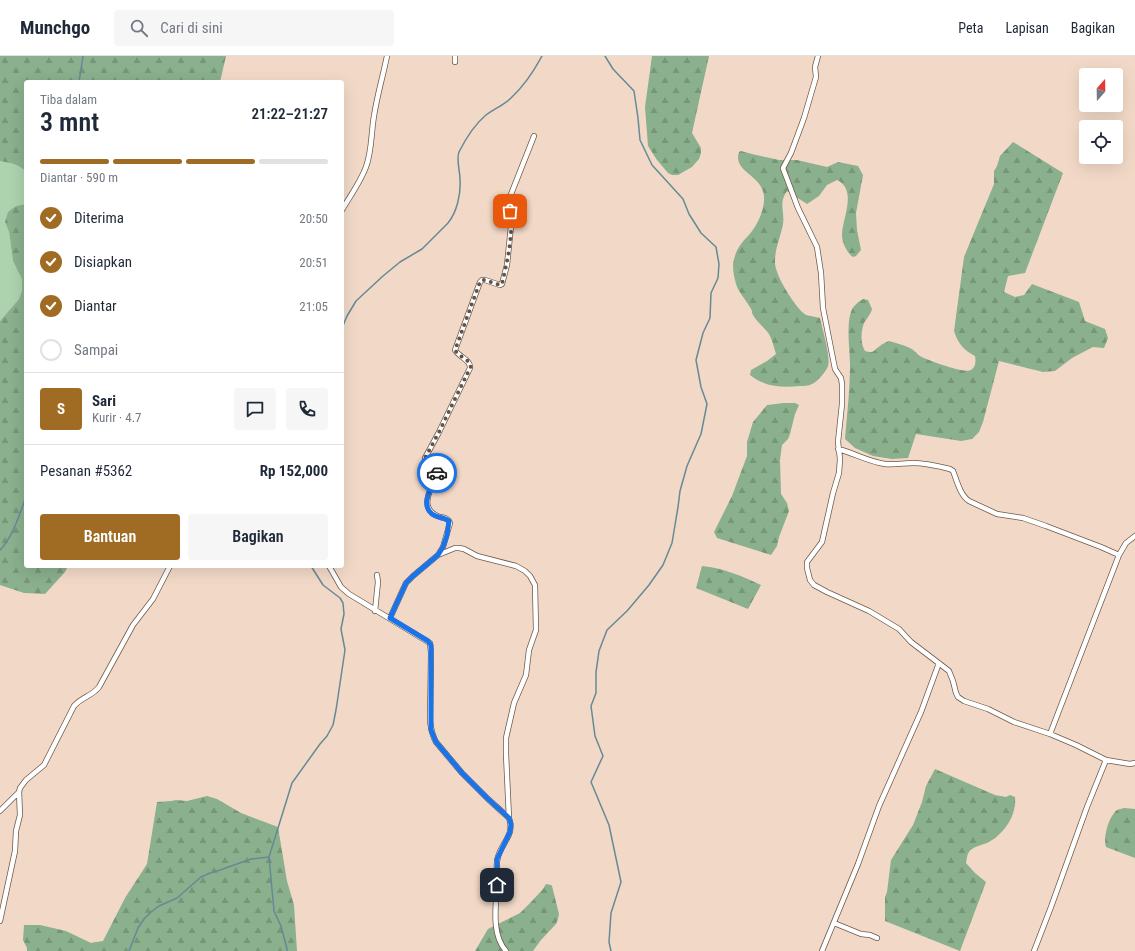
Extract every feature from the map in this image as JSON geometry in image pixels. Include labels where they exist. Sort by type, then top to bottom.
[{"type":"street","points":[[344,207],[366,168],[379,88],[387,56]]},
{"type":"street","points":[[454,56],[455,62]]},
{"type":"street","points":[[818,56],[815,67],[816,77],[804,118],[791,153],[785,164],[784,170],[798,208],[817,247],[820,261],[824,308],[835,369],[841,378],[842,384],[842,404],[838,442],[840,459],[839,473],[822,542],[807,562],[810,580],[814,585],[869,611],[899,629],[911,642],[950,673],[956,693],[958,697],[964,701],[988,709],[1014,722],[1050,734],[1106,760],[1130,764],[1135,763]]},
{"type":"street","points":[[438,555],[443,547],[450,523],[447,519],[433,514],[426,504],[437,474],[434,467],[426,462],[425,458],[471,366],[470,363],[455,350],[480,282],[485,280],[500,285],[502,284],[507,265],[511,226],[508,202],[534,136]]},
{"type":"street","points":[[838,449],[884,464],[913,463],[950,469],[953,471],[961,492],[969,501],[997,514],[1023,518],[1119,555]]},
{"type":"street","points":[[1050,734],[1119,555],[1126,543],[1135,536]]},
{"type":"street","points":[[390,618],[406,583],[438,555],[455,548],[464,549],[477,556],[516,566],[525,571],[536,585],[536,630],[529,650],[526,674],[514,703],[506,746],[509,818],[511,824],[510,832],[498,856],[496,916],[501,945],[506,951]]},
{"type":"street","points":[[0,921],[15,851],[16,831],[20,815],[19,792],[22,784],[44,765],[74,706],[84,697],[94,693],[99,687],[133,625],[153,599],[169,568]]},
{"type":"street","points":[[330,568],[341,587],[355,598],[428,641],[431,645],[431,730],[436,742],[462,773],[509,818]]},
{"type":"street","points":[[376,611],[377,575]]},
{"type":"street","points":[[822,951],[858,864],[879,806],[921,712],[939,663]]},
{"type":"street","points":[[1034,951],[1077,833],[1106,760]]},
{"type":"street","points":[[0,811],[19,792]]},
{"type":"street","points":[[834,923],[861,934],[870,935],[877,938]]},
{"type":"green space","points":[[0,56],[226,56],[220,80],[24,80],[24,170],[11,163],[0,161]]},
{"type":"green space","points":[[652,56],[709,56],[692,133],[701,148],[701,153],[699,159],[692,167],[678,175],[668,173],[648,146],[645,107]]},
{"type":"green space","points":[[1013,142],[1063,173],[1025,273],[1008,276],[1004,292],[1015,297],[1024,295],[1032,284],[1079,302],[1085,321],[1105,329],[1108,338],[1104,348],[1093,347],[1072,358],[1055,371],[1043,372],[999,361],[983,422],[979,432],[972,439],[961,441],[916,434],[908,458],[892,459],[873,456],[855,448],[845,439],[850,374],[849,324],[852,310],[861,300],[868,300],[872,309],[864,323],[862,330],[863,348],[865,351],[872,352],[889,341],[908,347],[920,356],[946,366],[967,371],[971,370],[975,366],[975,356],[962,346],[957,340],[954,331],[964,257],[994,184],[994,171],[1000,156]]},
{"type":"green space","points":[[741,151],[779,160],[797,160],[827,167],[838,162],[858,166],[863,175],[856,213],[857,230],[861,250],[856,256],[853,257],[847,250],[842,238],[848,198],[847,191],[843,185],[837,180],[827,185],[819,196],[807,204],[787,191],[784,196],[782,204],[783,224],[776,251],[776,267],[785,288],[798,308],[806,315],[820,318],[829,362],[821,376],[814,383],[809,385],[787,387],[774,386],[762,382],[750,375],[751,370],[776,354],[770,336],[752,314],[752,310],[736,284],[734,274],[733,262],[736,253],[740,245],[757,223],[762,212],[764,202],[764,197],[759,184],[740,164],[738,159],[739,152]]},
{"type":"green space","points":[[0,161],[11,163],[24,170],[24,204],[16,206],[5,222],[9,232],[13,261],[22,279],[22,290],[19,299],[0,321]]},
{"type":"green space","points":[[24,204],[24,568],[67,568],[45,594],[24,593],[0,585],[0,321],[19,299],[22,290],[22,279],[13,261],[9,232],[5,222],[8,212],[16,206]]},
{"type":"green space","points":[[795,403],[799,405],[788,439],[782,445],[780,460],[781,494],[787,503],[789,511],[777,546],[771,555],[717,538],[714,532],[732,496],[747,456],[747,442],[753,422],[767,405]]},
{"type":"green space","points":[[702,566],[732,573],[761,585],[748,609],[696,588]]},
{"type":"green space","points":[[935,769],[995,795],[1006,797],[1010,795],[1015,797],[1014,811],[1008,824],[1003,830],[993,840],[977,846],[969,852],[966,863],[986,882],[960,951],[885,921],[885,897],[891,860],[913,825],[922,802],[926,786]]},
{"type":"green space","points":[[207,796],[217,799],[241,813],[278,827],[287,881],[294,905],[297,951],[27,951],[23,940],[24,925],[40,925],[66,931],[91,943],[103,941],[125,898],[147,864],[157,802],[176,800],[187,801]]},
{"type":"green space","points":[[1124,808],[1135,809],[1135,858],[1106,847],[1105,843],[1108,824],[1112,815],[1116,811]]},
{"type":"green space","points":[[546,884],[552,886],[559,914],[556,924],[533,951],[475,951],[488,929],[520,913]]},
{"type":"waterway","points":[[79,80],[83,56]]},
{"type":"waterway","points":[[344,323],[356,301],[400,262],[422,249],[451,219],[459,197],[460,176],[458,155],[464,142],[474,127],[482,119],[502,105],[520,88],[532,73],[542,56]]},
{"type":"waterway","points":[[605,56],[613,69],[634,91],[640,140],[652,165],[683,199],[689,214],[701,233],[716,247],[719,264],[718,278],[711,293],[710,318],[703,333],[696,360],[701,387],[707,404],[701,434],[687,466],[680,491],[672,543],[663,565],[649,585],[627,611],[607,630],[599,651],[596,672],[596,693],[591,706],[595,736],[603,756],[591,782],[609,825],[621,882],[611,913],[609,942],[611,951]]},
{"type":"waterway","points":[[0,550],[13,531],[24,502]]},
{"type":"waterway","points":[[129,951],[138,928],[144,919],[159,906],[177,898],[201,877],[251,859],[269,857],[292,783],[327,736],[333,725],[345,650],[341,629],[344,614],[343,603],[340,598],[323,585],[312,568]]},
{"type":"waterway","points":[[269,857],[274,911],[281,926],[287,951]]},
{"type":"way so far","points":[[437,473],[434,467],[426,462],[425,458],[471,366],[470,363],[456,352],[455,348],[480,282],[485,280],[500,285],[502,284],[507,265],[511,226],[510,211]]},
{"type":"route","points":[[437,473],[426,504],[430,512],[449,521],[450,523],[447,535],[443,547],[438,555],[406,583],[390,618],[428,641],[431,645],[431,730],[433,737],[462,773],[509,818],[511,824],[509,836],[497,859],[497,885]]}]
